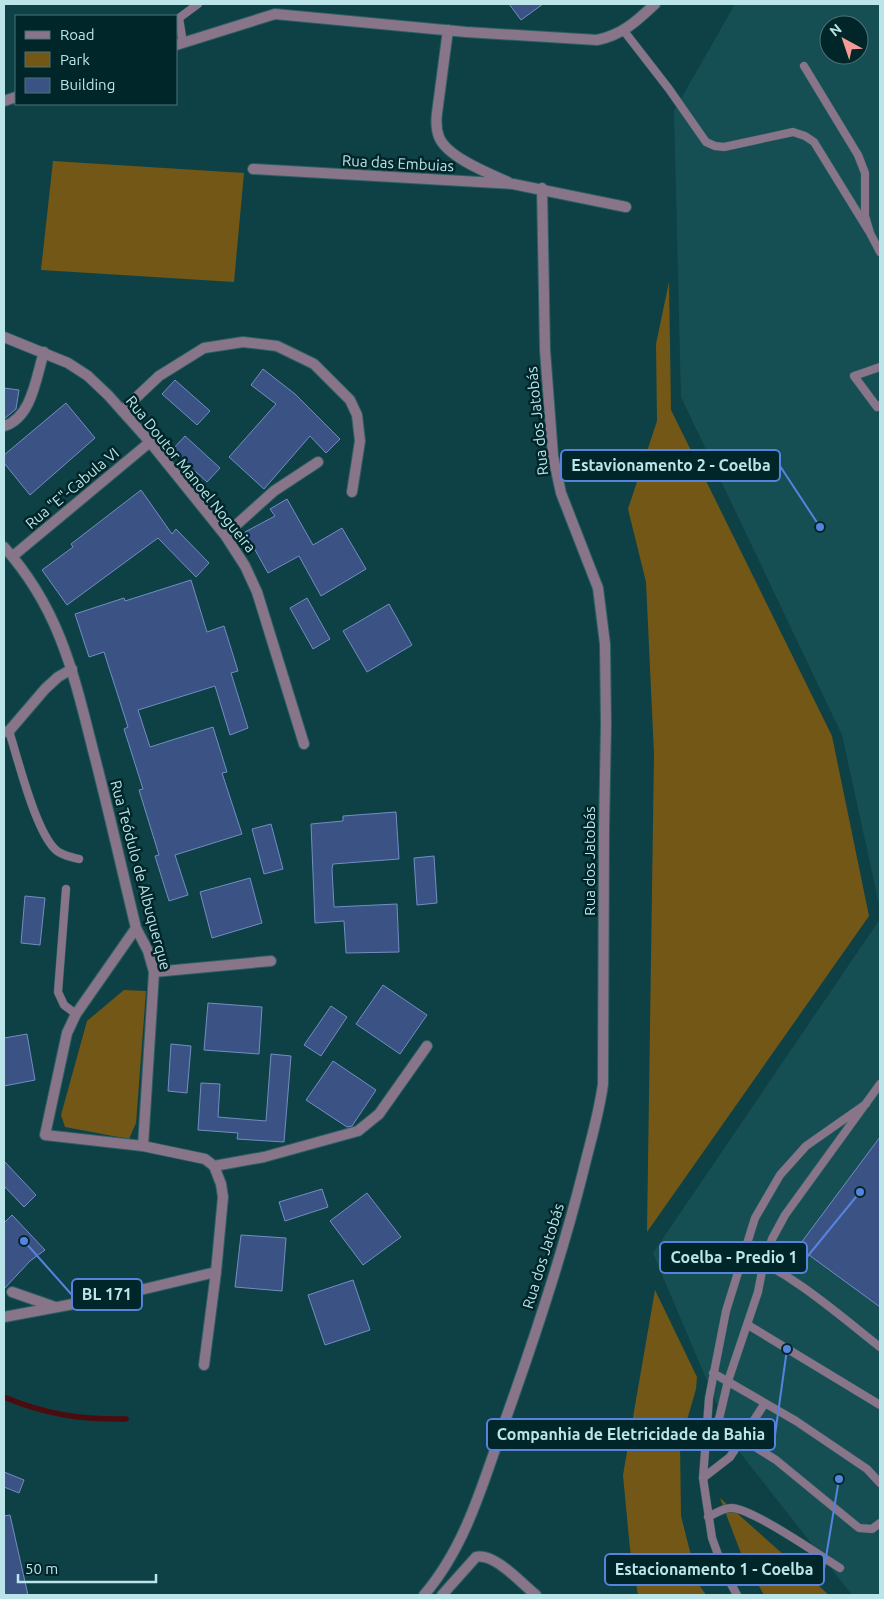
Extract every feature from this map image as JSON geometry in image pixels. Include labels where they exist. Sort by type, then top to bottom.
[{"type":"street","points":[[180,44],[275,14],[584,40],[611,37],[624,31],[655,4]]},
{"type":"street","points":[[448,30],[436,113],[436,127],[439,138],[458,156],[513,184]]},
{"type":"street","name":"Rua das Embuias","points":[[253,169],[513,184],[542,188]]},
{"type":"street","points":[[542,188],[626,207]]},
{"type":"street","name":"Rua dos Jatobás","points":[[424,1595],[457,1546],[487,1473],[528,1357],[573,1210],[600,1108],[603,1084],[605,644],[598,588],[561,493],[553,456],[544,350],[542,188]]},
{"type":"street","name":"Rua Doutor Manoel Nogueira","points":[[4,337],[68,363],[88,376],[150,442],[224,535],[245,566],[257,592],[304,744]]},
{"type":"street","points":[[122,411],[159,376],[204,348],[243,342],[277,346],[296,353],[314,364],[350,400],[357,415],[360,441],[356,479],[352,492]]},
{"type":"street","points":[[4,426],[16,421],[25,410],[44,352]]},
{"type":"street","name":"Rua \"E\"-Cabula VI","points":[[13,556],[150,442]]},
{"type":"street","points":[[224,535],[274,491],[318,462]]},
{"type":"street","name":"Rua Teódulo de Albuquerque","points":[[4,547],[13,556],[31,582],[57,627],[72,669],[136,928],[148,951],[154,972],[143,1146]]},
{"type":"street","points":[[6,731],[45,689],[58,677],[72,669]]},
{"type":"street","points":[[136,928],[76,1014],[67,1032],[45,1135],[143,1146],[205,1159],[214,1166],[219,1178],[222,1197],[216,1272],[204,1365]]},
{"type":"street","points":[[154,972],[271,961]]},
{"type":"street","points":[[214,1166],[264,1157],[358,1131],[380,1114],[427,1046]]},
{"type":"street","points":[[4,1317],[111,1297],[216,1272]]},
{"type":"street","points":[[12,1292],[56,1307]]},
{"type":"street","points":[[442,1595],[476,1557],[480,1556],[498,1563],[536,1595]]},
{"type":"lane","points":[[180,44],[179,18],[198,4]]},
{"type":"lane","points":[[624,31],[669,89],[706,142],[724,147],[793,132],[805,136],[814,142],[880,252]]},
{"type":"lane","points":[[804,66],[828,104],[865,173],[865,216],[870,233]]},
{"type":"lane","points":[[879,406],[854,376],[880,367]]},
{"type":"lane","points":[[6,731],[41,827],[57,851],[67,857],[79,859]]},
{"type":"lane","points":[[66,889],[58,992],[64,1005],[76,1014]]},
{"type":"lane","points":[[705,1448],[718,1423],[728,1381],[748,1325],[758,1292],[764,1261],[772,1239],[785,1216],[880,1084]]},
{"type":"lane","points":[[737,1595],[724,1571],[712,1538],[703,1478],[706,1419],[726,1311],[755,1218],[790,1164],[806,1146],[866,1104]]},
{"type":"lane","points":[[744,1252],[764,1261],[880,1347]]},
{"type":"lane","points":[[748,1325],[880,1406]]},
{"type":"lane","points":[[713,1373],[796,1421],[867,1469],[880,1483]]},
{"type":"lane","points":[[703,1478],[730,1457],[765,1404]]},
{"type":"lane","points":[[706,1419],[718,1423],[776,1460],[859,1528],[872,1529],[880,1523]]},
{"type":"lane","points":[[708,1518],[725,1509],[738,1509],[753,1515],[840,1568]]},
{"type":"shaded area","points":[[735,4],[880,4],[880,909],[842,735],[681,397],[674,111]]},
{"type":"shaded area","points":[[880,919],[880,1595],[852,1595],[734,1445],[653,1253]]},
{"type":"green space","points":[[53,161],[244,173],[234,282],[41,270]]},
{"type":"green space","points":[[669,282],[671,410],[832,736],[869,916],[647,1232],[654,754],[646,582],[628,509],[657,421],[656,344]]},
{"type":"green space","points":[[124,990],[146,991],[136,1123],[129,1139],[65,1127],[61,1115],[87,1021]]},
{"type":"green space","points":[[655,1290],[697,1377],[696,1389],[680,1444],[681,1516],[698,1583],[706,1595],[638,1595],[630,1549],[623,1475]]},
{"type":"green space","points":[[720,1498],[829,1595],[764,1595],[742,1556]]},
{"type":"building","points":[[509,4],[543,4],[521,20]]},
{"type":"building","points":[[263,369],[295,394],[340,439],[326,453],[310,436],[264,489],[229,457],[276,404],[251,385]]},
{"type":"building","points":[[175,380],[210,411],[197,425],[162,394]]},
{"type":"building","points":[[4,388],[19,390],[16,409],[4,419]]},
{"type":"building","points":[[66,403],[95,438],[30,495],[4,463],[4,455]]},
{"type":"building","points":[[185,436],[220,468],[207,482],[172,450]]},
{"type":"building","points":[[141,490],[172,534],[176,529],[209,563],[196,577],[158,538],[67,605],[42,570],[73,547],[71,544]]},
{"type":"building","points":[[287,499],[313,545],[342,528],[366,569],[321,596],[299,556],[268,573],[245,532],[275,516],[270,509]]},
{"type":"building","points":[[191,580],[207,632],[224,626],[238,671],[231,673],[248,728],[230,735],[215,686],[138,710],[150,747],[213,727],[227,772],[222,773],[242,834],[175,855],[188,895],[169,901],[155,856],[159,855],[139,790],[143,789],[124,729],[128,727],[104,652],[89,657],[75,614],[124,598],[125,601]]},
{"type":"building","points":[[307,598],[330,639],[313,649],[290,608]]},
{"type":"building","points":[[389,604],[412,645],[367,672],[343,631]]},
{"type":"building","points":[[396,812],[399,859],[333,864],[332,869],[334,907],[397,904],[399,952],[346,953],[344,921],[315,923],[311,824],[343,821],[343,816]]},
{"type":"building","points":[[271,824],[283,869],[264,874],[252,829]]},
{"type":"building","points":[[434,856],[437,903],[417,905],[414,858]]},
{"type":"building","points":[[250,878],[262,923],[212,938],[200,892]]},
{"type":"building","points":[[25,896],[45,898],[40,945],[21,943]]},
{"type":"building","points":[[383,985],[427,1015],[400,1054],[356,1024]]},
{"type":"building","points":[[208,1003],[262,1007],[259,1054],[204,1050]]},
{"type":"building","points":[[331,1006],[347,1017],[321,1056],[304,1045]]},
{"type":"building","points":[[27,1034],[35,1080],[4,1086],[4,1038]]},
{"type":"building","points":[[171,1044],[191,1046],[187,1093],[168,1091]]},
{"type":"building","points":[[271,1054],[291,1056],[284,1142],[237,1139],[238,1133],[198,1130],[201,1083],[220,1084],[218,1117],[266,1121]]},
{"type":"building","points":[[333,1061],[376,1090],[352,1126],[347,1127],[306,1100]]},
{"type":"building","points":[[880,1137],[880,1307],[798,1247]]},
{"type":"building","points":[[4,1161],[36,1195],[24,1207],[4,1186]]},
{"type":"building","points":[[322,1189],[328,1207],[285,1221],[279,1202]]},
{"type":"building","points":[[367,1193],[401,1237],[363,1265],[330,1221]]},
{"type":"building","points":[[12,1215],[45,1250],[30,1261],[4,1289],[4,1223]]},
{"type":"building","points":[[241,1235],[286,1238],[282,1291],[235,1287]]},
{"type":"building","points":[[353,1280],[370,1330],[325,1345],[308,1295]]},
{"type":"building","points":[[4,1472],[24,1480],[19,1493],[4,1487]]},
{"type":"building","points":[[10,1515],[28,1595],[4,1595],[4,1516]]},
{"type":"waterway","points":[[4,1397],[34,1408],[64,1415],[126,1419]]},
{"type":"place","name":"Estavionamento 2 - Coelba","points":[[820,527]]},
{"type":"place","name":"Coelba - Predio 1","points":[[860,1192]]},
{"type":"place","name":"BL 171","points":[[24,1241]]},
{"type":"place","name":"Companhia de Eletricidade da Bahia","points":[[787,1349]]},
{"type":"place","name":"Estacionamento 1 - Coelba","points":[[839,1479]]}]
